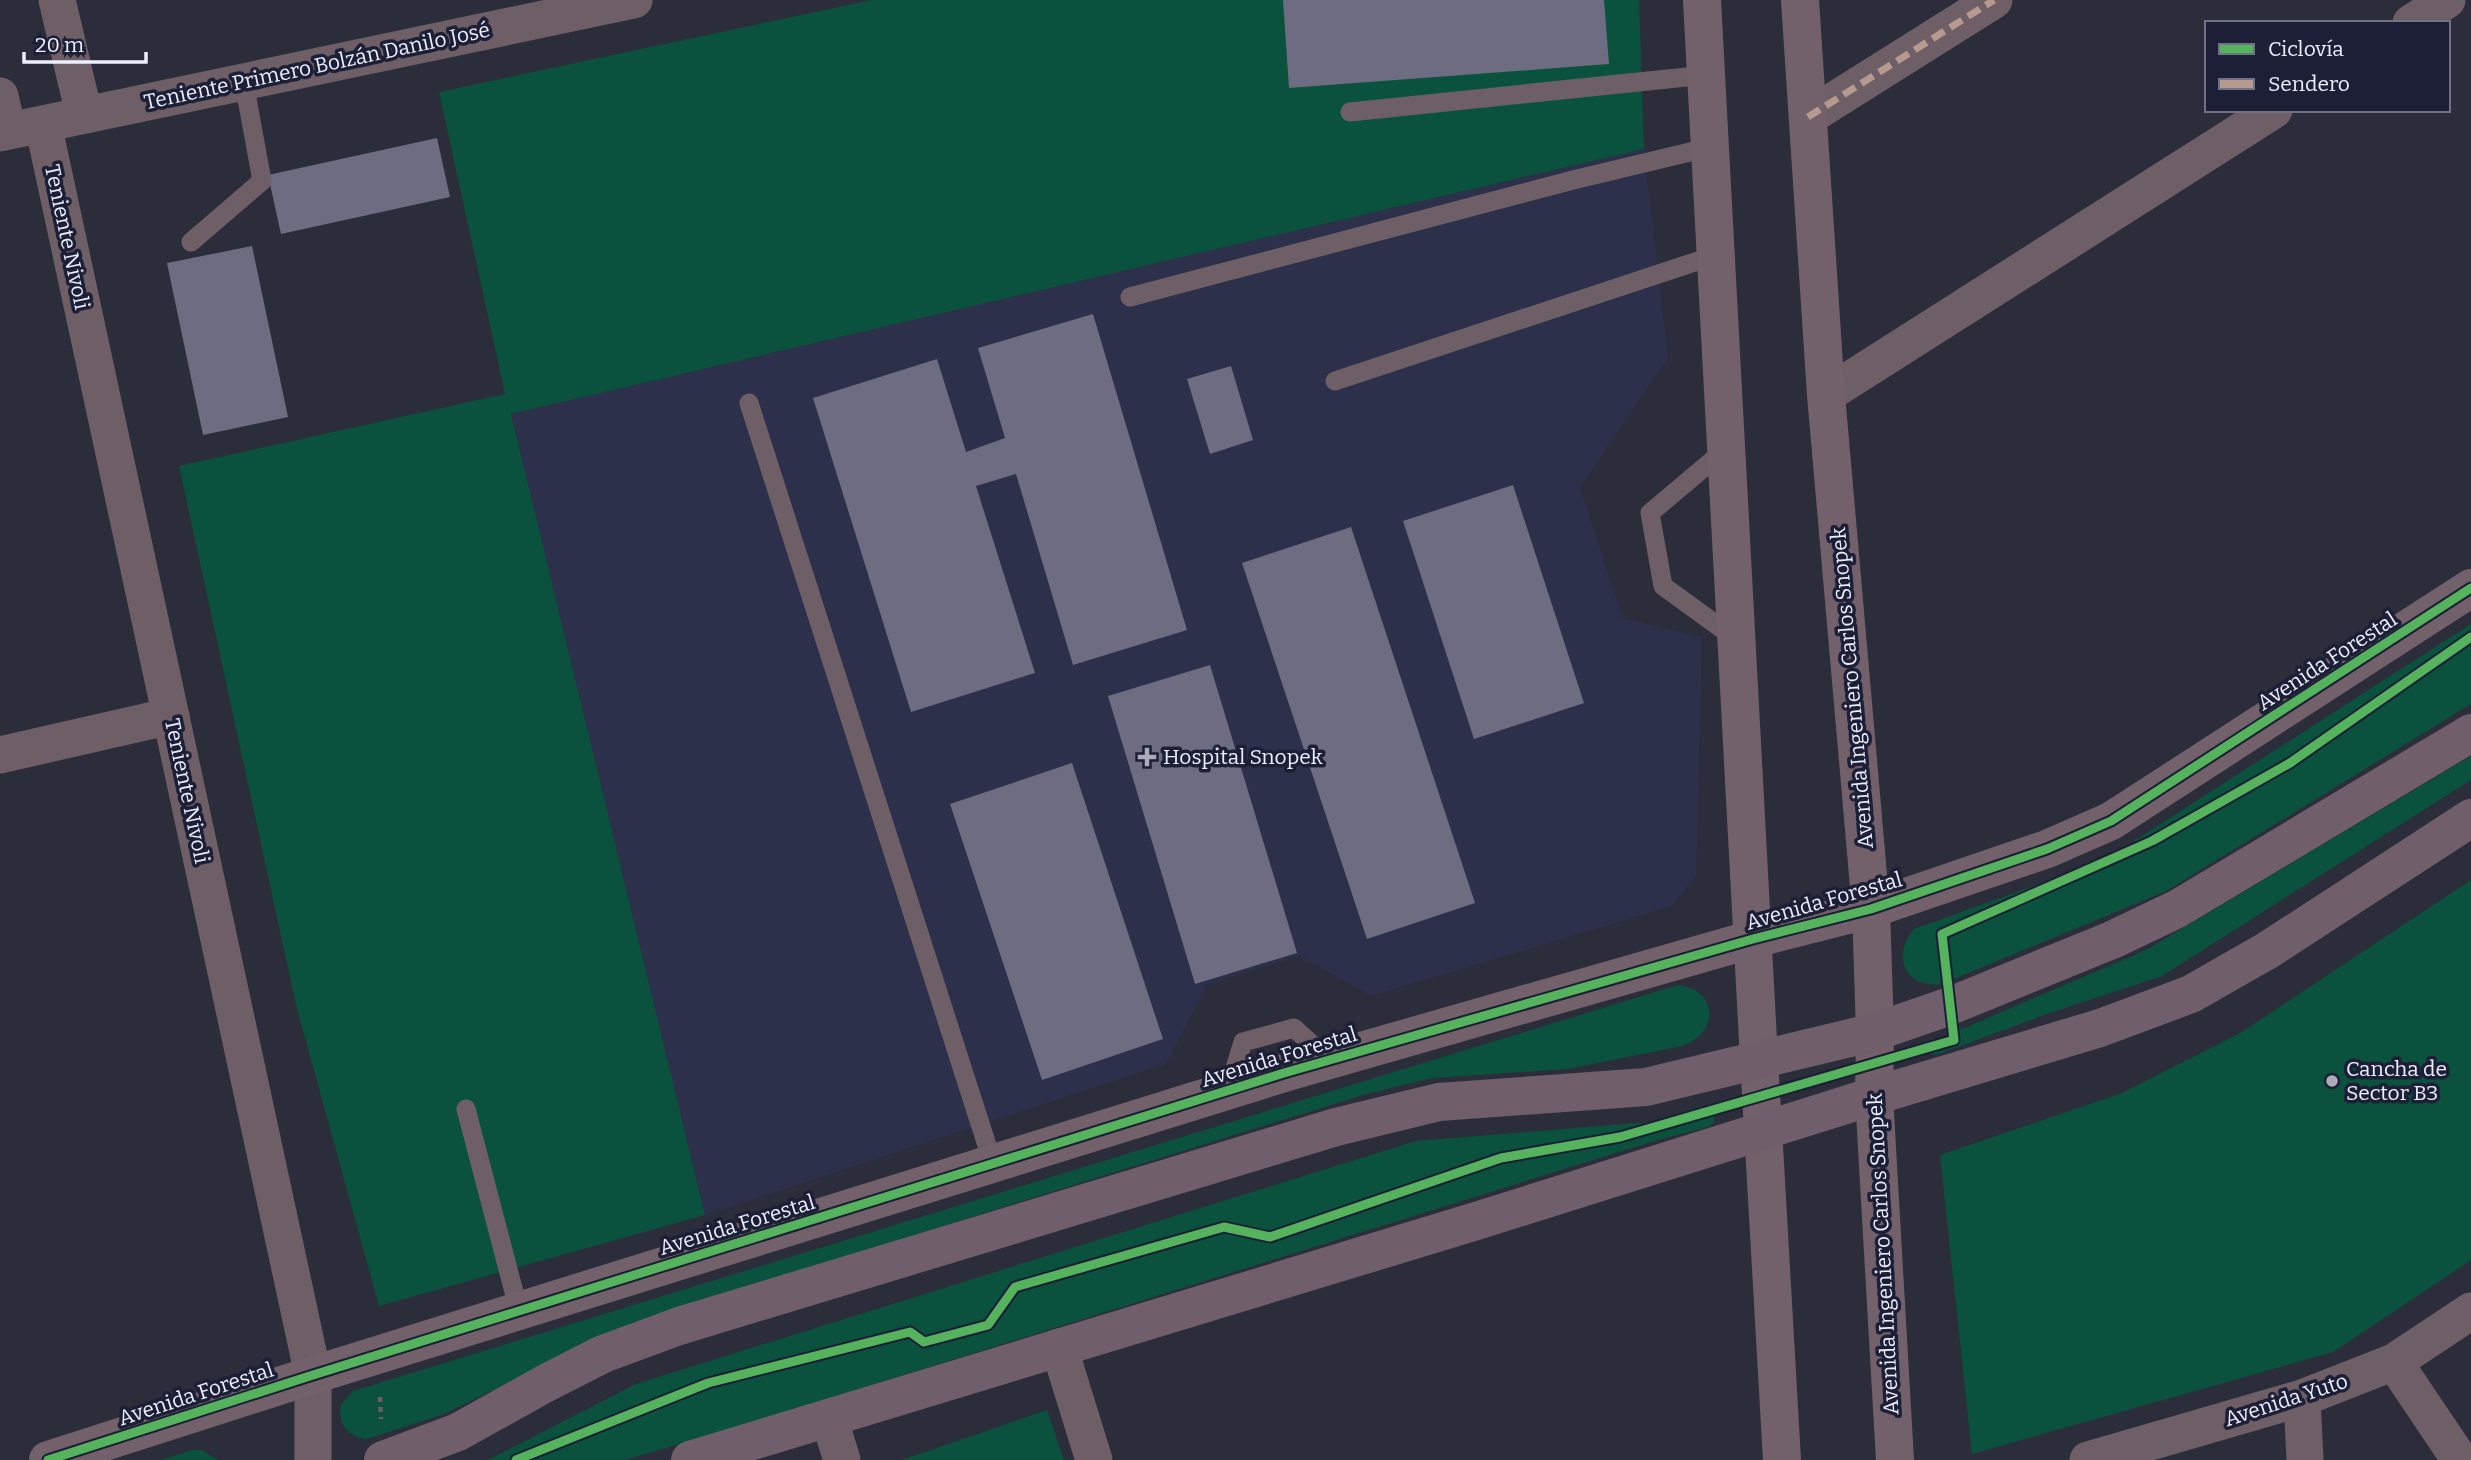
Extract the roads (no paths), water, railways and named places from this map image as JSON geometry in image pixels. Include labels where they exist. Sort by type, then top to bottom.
[{"type":"main road","points":[[383,1460],[458,1432],[603,1354],[679,1326],[1336,1127],[1439,1102],[1646,1087],[1875,1032],[1950,1006],[2112,940],[2176,909],[2471,733]]},
{"type":"main road","points":[[690,1460],[2100,1028],[2191,994],[2268,950],[2471,818]]},
{"type":"street","points":[[57,0],[84,114]]},
{"type":"street","name":"Teniente Primero Bolzán Danilo José","points":[[4,132],[634,0]]},
{"type":"street","points":[[1702,0],[1782,1460]]},
{"type":"street","name":"Avenida Ingeniero Carlos Snopek","points":[[1800,0],[1826,395],[1871,909],[1874,1096],[1895,1460]]},
{"type":"street","points":[[1808,117],[1994,0]]},
{"type":"street","points":[[2415,21],[2447,0]]},
{"type":"street","points":[[0,96],[4,132]]},
{"type":"street","points":[[1826,395],[2271,112]]},
{"type":"street","name":"Teniente Nivoli","points":[[43,124],[313,1375],[313,1460]]},
{"type":"street","name":"Avenida Forestal","points":[[48,1460],[313,1375],[1329,1060],[1753,939],[1871,909],[2047,849],[2111,821],[2471,588]]},
{"type":"street","points":[[0,755],[171,716]]},
{"type":"street","name":"Avenida Yuto","points":[[2088,1460],[2302,1398],[2394,1362],[2471,1311]]},
{"type":"street","points":[[1059,1347],[1094,1460]]},
{"type":"street","points":[[2394,1362],[2460,1460]]},
{"type":"street","points":[[2302,1398],[2305,1460]]},
{"type":"street","points":[[829,1418],[842,1460]]},
{"type":"lane","points":[[1350,112],[1706,75]]},
{"type":"lane","points":[[191,242],[262,181],[244,82]]},
{"type":"lane","points":[[1130,297],[1573,180],[1711,148]]},
{"type":"lane","points":[[1335,381],[1716,255]]},
{"type":"lane","points":[[749,403],[993,1164]]},
{"type":"lane","points":[[1726,449],[1650,513],[1663,586],[1736,639]]},
{"type":"lane","points":[[466,1109],[519,1311]]},
{"type":"place","name":"Hospital Snopek","points":[[1147,757]]},
{"type":"place","name":"Cancha de Sector B3","points":[[2332,1081]]}]
